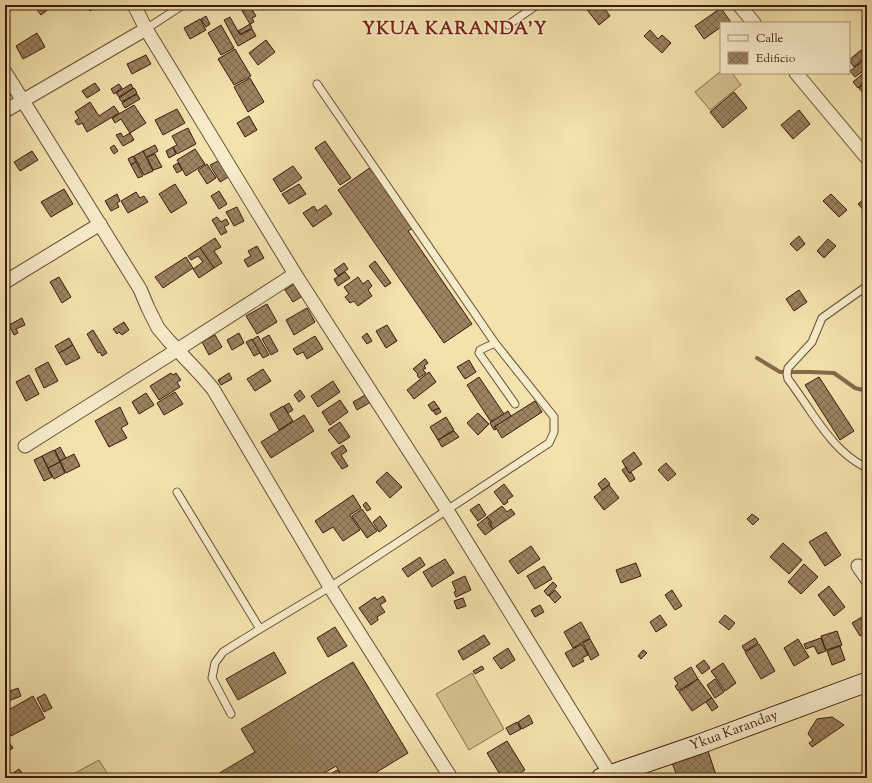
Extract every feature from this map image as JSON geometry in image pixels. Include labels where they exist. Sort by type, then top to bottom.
[{"type":"street","points":[[134,5],[146,29],[295,274],[446,510],[608,777]]},
{"type":"street","points":[[739,5],[753,22]]},
{"type":"street","points":[[5,111],[146,29]]},
{"type":"street","points":[[5,72],[140,290],[158,328],[213,389],[330,587],[452,778]]},
{"type":"street","points":[[797,74],[867,158]]},
{"type":"street","points":[[5,282],[100,224]]},
{"type":"street","points":[[25,446],[178,350],[295,274]]},
{"type":"street","points":[[858,566],[867,579]]},
{"type":"street","name":"Ykua Karanday","points":[[608,777],[867,682]]},
{"type":"lane","points":[[146,29],[183,5]]},
{"type":"lane","points":[[508,25],[537,5]]},
{"type":"lane","points":[[231,714],[212,678],[215,663],[224,652],[330,587],[550,443],[554,432],[554,417],[495,343],[317,84]]},
{"type":"lane","points":[[863,466],[853,461],[828,436],[788,379],[787,374],[788,368],[812,342],[822,318],[867,286]]},
{"type":"lane","points":[[495,343],[480,350],[479,353],[515,404]]},
{"type":"lane","points":[[177,492],[260,629]]},
{"type":"shaded area","points":[[720,72],[720,74],[733,74],[741,85],[710,110],[695,92]]},
{"type":"shaded area","points":[[472,673],[504,729],[469,750],[436,694]]},
{"type":"shaded area","points":[[99,760],[110,778],[66,778]]},
{"type":"building","points":[[50,5],[51,7],[41,15],[34,6]]},
{"type":"building","points":[[85,5],[98,5],[90,11]]},
{"type":"building","points":[[249,5],[256,16],[252,18],[254,22],[250,24],[241,9]]},
{"type":"building","points":[[602,5],[610,16],[599,25],[584,6]]},
{"type":"building","points":[[692,5],[702,5],[695,10]]},
{"type":"building","points":[[721,8],[730,21],[720,22],[720,28],[704,39],[695,26]]},
{"type":"building","points":[[206,16],[210,24],[206,27],[201,19]]},
{"type":"building","points":[[230,17],[240,35],[252,29],[256,36],[238,46],[224,20]]},
{"type":"building","points":[[200,19],[206,30],[190,39],[184,28]]},
{"type":"building","points":[[250,24],[252,28],[241,34],[238,31]]},
{"type":"building","points":[[221,25],[234,48],[221,55],[208,33]]},
{"type":"building","points":[[650,30],[658,39],[662,35],[671,43],[662,53],[644,36]]},
{"type":"building","points":[[37,33],[45,47],[23,59],[16,46]]},
{"type":"building","points":[[266,40],[275,52],[258,65],[249,53]]},
{"type":"building","points":[[235,49],[251,76],[234,85],[218,59]]},
{"type":"building","points":[[861,50],[866,57],[854,67],[850,59]]},
{"type":"building","points":[[146,55],[151,64],[132,74],[127,64]]},
{"type":"building","points":[[867,58],[867,68],[855,77],[850,71]]},
{"type":"building","points":[[867,70],[867,80],[858,88],[853,82]]},
{"type":"building","points":[[250,78],[264,102],[248,112],[234,87]]},
{"type":"building","points":[[867,81],[867,90],[863,93],[859,88]]},
{"type":"building","points":[[95,83],[100,90],[87,98],[82,91]]},
{"type":"building","points":[[119,84],[122,88],[114,94],[111,89]]},
{"type":"building","points":[[131,84],[133,88],[119,97],[116,93]]},
{"type":"building","points":[[134,88],[137,93],[122,102],[119,98]]},
{"type":"building","points":[[734,92],[747,108],[723,128],[710,112]]},
{"type":"building","points":[[137,94],[140,99],[125,108],[122,103]]},
{"type":"building","points":[[90,102],[99,116],[114,106],[119,113],[87,132],[82,123],[78,125],[75,121],[79,118],[75,112]]},
{"type":"building","points":[[134,105],[146,123],[130,133],[121,119],[115,123],[112,118]]},
{"type":"building","points":[[177,109],[185,123],[163,135],[155,120]]},
{"type":"building","points":[[799,110],[810,124],[793,139],[781,125]]},
{"type":"building","points":[[249,116],[257,130],[245,137],[237,123]]},
{"type":"building","points":[[188,128],[196,144],[177,154],[173,147],[177,145],[172,136]]},
{"type":"building","points":[[121,133],[123,137],[130,133],[134,140],[123,146],[116,135]]},
{"type":"building","points":[[325,141],[351,178],[340,185],[315,148]]},
{"type":"building","points":[[114,145],[118,151],[114,154],[110,148]]},
{"type":"building","points":[[155,145],[158,151],[146,158],[143,151]]},
{"type":"building","points":[[173,147],[176,154],[169,158],[166,151]]},
{"type":"building","points":[[195,149],[205,164],[186,176],[177,160]]},
{"type":"building","points":[[32,151],[38,160],[20,171],[14,162]]},
{"type":"building","points":[[143,151],[153,171],[144,175],[134,156]]},
{"type":"building","points":[[155,154],[162,167],[153,170],[147,157]]},
{"type":"building","points":[[133,156],[136,162],[131,165],[128,159]]},
{"type":"building","points":[[220,160],[230,176],[220,182],[210,165]]},
{"type":"building","points":[[136,162],[143,176],[138,178],[131,165]]},
{"type":"building","points":[[178,163],[182,170],[177,173],[173,166]]},
{"type":"building","points":[[207,164],[216,178],[207,184],[198,170]]},
{"type":"building","points":[[293,166],[302,178],[281,192],[273,179]]},
{"type":"building","points":[[371,167],[413,228],[408,231],[472,324],[444,343],[338,190]]},
{"type":"building","points":[[5,181],[10,190],[5,193]]},
{"type":"building","points":[[175,184],[187,203],[171,213],[159,194]]},
{"type":"building","points":[[299,184],[306,194],[289,204],[282,194]]},
{"type":"building","points":[[64,189],[73,204],[51,217],[41,202]]},
{"type":"building","points":[[219,191],[227,204],[219,209],[211,196]]},
{"type":"building","points":[[136,192],[140,198],[144,196],[148,202],[128,213],[121,201]]},
{"type":"building","points":[[117,194],[120,201],[117,203],[119,207],[111,211],[105,201]]},
{"type":"building","points":[[831,194],[847,210],[839,217],[823,201]]},
{"type":"building","points":[[867,197],[867,214],[858,204]]},
{"type":"building","points":[[326,205],[332,214],[313,227],[303,213],[314,206],[317,211]]},
{"type":"building","points":[[237,207],[244,221],[234,226],[226,212]]},
{"type":"building","points":[[217,217],[221,222],[226,219],[229,224],[224,227],[227,232],[221,235],[212,220]]},
{"type":"building","points":[[799,236],[805,244],[797,251],[790,244]]},
{"type":"building","points":[[215,238],[221,247],[214,251],[222,263],[214,268],[200,248]]},
{"type":"building","points":[[828,239],[836,246],[824,258],[817,251]]},
{"type":"building","points":[[257,246],[264,258],[248,267],[244,260],[251,256],[248,251]]},
{"type":"building","points":[[200,248],[214,268],[199,278],[193,269],[203,262],[198,256],[191,260],[188,256]]},
{"type":"building","points":[[186,257],[193,268],[163,288],[155,277]]},
{"type":"building","points":[[375,261],[391,283],[385,287],[369,266]]},
{"type":"building","points":[[344,263],[348,269],[338,276],[334,270]]},
{"type":"building","points":[[345,272],[350,278],[338,286],[334,279]]},
{"type":"building","points":[[59,277],[71,297],[62,303],[50,282]]},
{"type":"building","points":[[358,277],[363,284],[368,280],[372,286],[368,290],[372,296],[358,306],[354,301],[350,303],[345,297],[349,294],[344,287]]},
{"type":"building","points":[[294,284],[301,297],[293,302],[285,290]]},
{"type":"building","points":[[799,290],[807,302],[794,311],[786,299]]},
{"type":"building","points":[[267,304],[277,322],[257,334],[246,316]]},
{"type":"building","points":[[307,308],[315,322],[294,335],[286,320]]},
{"type":"building","points":[[22,318],[25,325],[16,329],[18,333],[14,335],[9,325]]},
{"type":"building","points":[[124,322],[129,330],[122,335],[119,332],[117,334],[113,329]]},
{"type":"building","points":[[387,325],[397,341],[386,348],[376,331]]},
{"type":"building","points":[[93,330],[107,353],[102,356],[100,352],[98,353],[87,334]]},
{"type":"building","points":[[239,333],[244,343],[232,350],[227,340]]},
{"type":"building","points":[[367,333],[372,341],[367,344],[362,337]]},
{"type":"building","points":[[215,335],[222,347],[209,355],[202,342]]},
{"type":"building","points":[[269,335],[278,351],[271,355],[262,339]]},
{"type":"building","points":[[258,336],[269,355],[263,358],[252,340]]},
{"type":"building","points":[[315,336],[323,349],[307,359],[303,352],[297,355],[293,349]]},
{"type":"building","points":[[69,338],[73,345],[59,353],[55,346]]},
{"type":"building","points":[[252,339],[260,353],[254,356],[246,342]]},
{"type":"building","points":[[73,345],[80,358],[66,365],[59,353]]},
{"type":"building","points":[[425,359],[428,363],[424,366],[426,368],[423,370],[426,373],[419,378],[417,375],[418,374],[413,369]]},
{"type":"building","points":[[469,360],[476,372],[465,379],[457,367]]},
{"type":"building","points":[[48,362],[58,381],[44,388],[35,369]]},
{"type":"building","points":[[263,369],[271,381],[255,391],[247,379]]},
{"type":"building","points":[[429,372],[436,382],[414,399],[407,390]]},
{"type":"building","points":[[171,373],[173,375],[176,373],[181,380],[177,382],[180,387],[159,400],[150,386]]},
{"type":"building","points":[[229,373],[232,379],[221,385],[218,380]]},
{"type":"building","points":[[29,375],[39,394],[26,401],[16,382]]},
{"type":"building","points":[[479,377],[504,414],[491,422],[467,385]]},
{"type":"building","points":[[819,377],[854,431],[840,440],[805,385]]},
{"type":"building","points":[[333,381],[340,392],[318,407],[311,396]]},
{"type":"building","points":[[300,390],[305,397],[299,402],[294,395]]},
{"type":"building","points":[[175,392],[183,404],[164,415],[157,403]]},
{"type":"building","points":[[146,393],[154,405],[139,414],[132,402]]},
{"type":"building","points":[[367,394],[371,402],[357,410],[353,402]]},
{"type":"building","points":[[340,400],[348,412],[330,425],[322,412]]},
{"type":"building","points":[[434,401],[439,408],[432,411],[428,405]]},
{"type":"building","points":[[535,401],[542,412],[502,438],[495,426]]},
{"type":"building","points":[[289,403],[293,410],[288,413],[284,406]]},
{"type":"building","points":[[283,406],[293,421],[279,430],[270,414]]},
{"type":"building","points":[[120,407],[128,424],[121,428],[127,438],[109,447],[95,421]]},
{"type":"building","points":[[439,408],[441,412],[436,415],[433,411]]},
{"type":"building","points":[[508,411],[511,416],[494,427],[496,429],[494,430],[490,423]]},
{"type":"building","points":[[478,413],[489,424],[478,435],[467,423]]},
{"type":"building","points":[[304,415],[314,431],[271,458],[261,442]]},
{"type":"building","points":[[446,417],[454,430],[438,440],[430,427]]},
{"type":"building","points":[[340,422],[350,437],[339,444],[328,430]]},
{"type":"building","points":[[454,431],[459,437],[442,447],[438,440]]},
{"type":"building","points":[[343,445],[347,451],[341,455],[348,466],[342,469],[331,453]]},
{"type":"building","points":[[60,447],[66,458],[60,461],[55,450]]},
{"type":"building","points":[[54,450],[60,462],[48,468],[42,456]]},
{"type":"building","points":[[634,452],[642,464],[629,473],[622,461]]},
{"type":"building","points":[[74,454],[80,466],[66,473],[60,461]]},
{"type":"building","points":[[42,456],[52,477],[44,481],[34,460]]},
{"type":"building","points":[[60,462],[65,473],[54,479],[48,468]]},
{"type":"building","points":[[666,463],[676,474],[668,481],[658,470]]},
{"type":"building","points":[[626,467],[635,479],[630,482],[622,470]]},
{"type":"building","points":[[387,472],[402,487],[390,498],[376,482]]},
{"type":"building","points":[[605,478],[610,484],[602,490],[598,484]]},
{"type":"building","points":[[504,484],[513,496],[507,500],[508,502],[504,505],[494,492]]},
{"type":"building","points":[[609,485],[619,498],[604,510],[594,497]]},
{"type":"building","points":[[353,495],[361,508],[350,515],[360,530],[343,541],[333,527],[323,533],[315,521]]},
{"type":"building","points":[[366,502],[371,509],[367,511],[363,505]]},
{"type":"building","points":[[479,504],[486,515],[478,521],[470,510]]},
{"type":"building","points":[[502,506],[507,512],[511,509],[515,514],[493,529],[490,524],[492,523],[487,517]]},
{"type":"building","points":[[362,509],[377,531],[367,538],[352,516]]},
{"type":"building","points":[[752,514],[759,519],[753,525],[747,519]]},
{"type":"building","points":[[380,516],[387,526],[379,532],[373,522]]},
{"type":"building","points":[[487,517],[491,522],[488,523],[493,529],[485,535],[477,525]]},
{"type":"building","points":[[826,532],[841,555],[825,566],[809,542]]},
{"type":"building","points":[[783,543],[802,560],[789,574],[770,557]]},
{"type":"building","points":[[531,546],[540,559],[518,574],[509,561]]},
{"type":"building","points":[[420,557],[425,565],[408,577],[402,569]]},
{"type":"building","points":[[445,559],[454,573],[432,587],[423,572]]},
{"type":"building","points":[[636,563],[641,576],[621,583],[616,570]]},
{"type":"building","points":[[804,564],[818,577],[801,594],[788,582]]},
{"type":"building","points":[[544,566],[552,579],[535,589],[527,576]]},
{"type":"building","points":[[465,576],[471,590],[456,597],[454,592],[456,591],[452,582]]},
{"type":"building","points":[[553,582],[557,586],[548,596],[544,591]]},
{"type":"building","points":[[829,586],[845,607],[834,616],[818,595]]},
{"type":"building","points":[[555,590],[561,597],[555,603],[549,596]]},
{"type":"building","points":[[672,590],[682,606],[675,610],[665,595]]},
{"type":"building","points":[[383,596],[386,601],[380,605],[385,612],[377,617],[378,620],[371,625],[359,608],[375,597],[377,600]]},
{"type":"building","points":[[463,598],[466,606],[457,609],[454,601]]},
{"type":"building","points":[[540,605],[544,612],[535,617],[531,610]]},
{"type":"building","points":[[867,614],[867,632],[860,636],[852,623]]},
{"type":"building","points":[[660,615],[667,625],[656,632],[650,622]]},
{"type":"building","points":[[725,615],[735,623],[729,630],[719,622]]},
{"type":"building","points":[[581,622],[590,638],[573,648],[564,632]]},
{"type":"building","points":[[335,627],[347,646],[328,657],[317,638]]},
{"type":"building","points":[[837,631],[842,645],[826,650],[821,636]]},
{"type":"building","points":[[484,635],[490,644],[463,660],[458,651]]},
{"type":"building","points":[[755,638],[758,643],[745,651],[742,646]]},
{"type":"building","points":[[821,638],[826,651],[818,654],[814,646],[806,649],[804,644]]},
{"type":"building","points":[[590,639],[599,655],[591,660],[583,643]]},
{"type":"building","points":[[798,639],[809,657],[794,666],[784,648]]},
{"type":"building","points":[[582,644],[588,655],[582,658],[584,661],[573,667],[565,653]]},
{"type":"building","points":[[759,644],[775,671],[761,679],[745,652]]},
{"type":"building","points":[[840,646],[845,660],[832,665],[827,651]]},
{"type":"building","points":[[508,648],[515,660],[501,669],[493,658]]},
{"type":"building","points":[[643,650],[647,653],[641,659],[638,656]]},
{"type":"building","points":[[274,652],[286,673],[238,700],[226,679]]},
{"type":"building","points":[[704,660],[710,668],[702,674],[696,666]]},
{"type":"building","points":[[353,662],[408,753],[367,778],[343,778],[336,766],[316,778],[218,778],[216,775],[255,752],[241,729]]},
{"type":"building","points":[[723,663],[736,683],[725,691],[711,671]]},
{"type":"building","points":[[482,666],[484,669],[475,674],[473,671]]},
{"type":"building","points":[[691,667],[698,679],[678,691],[675,686],[678,684],[674,678]]},
{"type":"building","points":[[698,679],[712,698],[692,711],[679,692]]},
{"type":"building","points":[[715,679],[724,692],[715,698],[707,685]]},
{"type":"building","points":[[18,688],[21,696],[6,702],[5,693]]},
{"type":"building","points":[[45,694],[52,708],[44,712],[37,698]]},
{"type":"building","points":[[33,696],[45,718],[11,736],[5,725],[5,712]]},
{"type":"building","points":[[712,698],[718,707],[712,711],[706,702]]},
{"type":"building","points":[[529,715],[533,723],[522,729],[518,722]]},
{"type":"building","points":[[832,717],[844,725],[812,747],[809,743],[813,740],[808,734],[817,719]]},
{"type":"building","points":[[517,722],[521,729],[510,735],[506,728]]},
{"type":"building","points":[[5,737],[13,748],[5,753]]},
{"type":"building","points":[[507,741],[525,770],[512,778],[502,778],[487,753]]},
{"type":"building","points":[[708,751],[717,778],[678,778],[672,763]]},
{"type":"building","points":[[19,769],[26,778],[6,778]]},
{"type":"building","points":[[337,770],[343,778],[324,778]]},
{"type":"waterway","points":[[757,358],[780,372],[834,373],[855,388],[867,391]]},
{"type":"district","name":"YKUA KARANDA'Y","points":[[455,30]]}]
